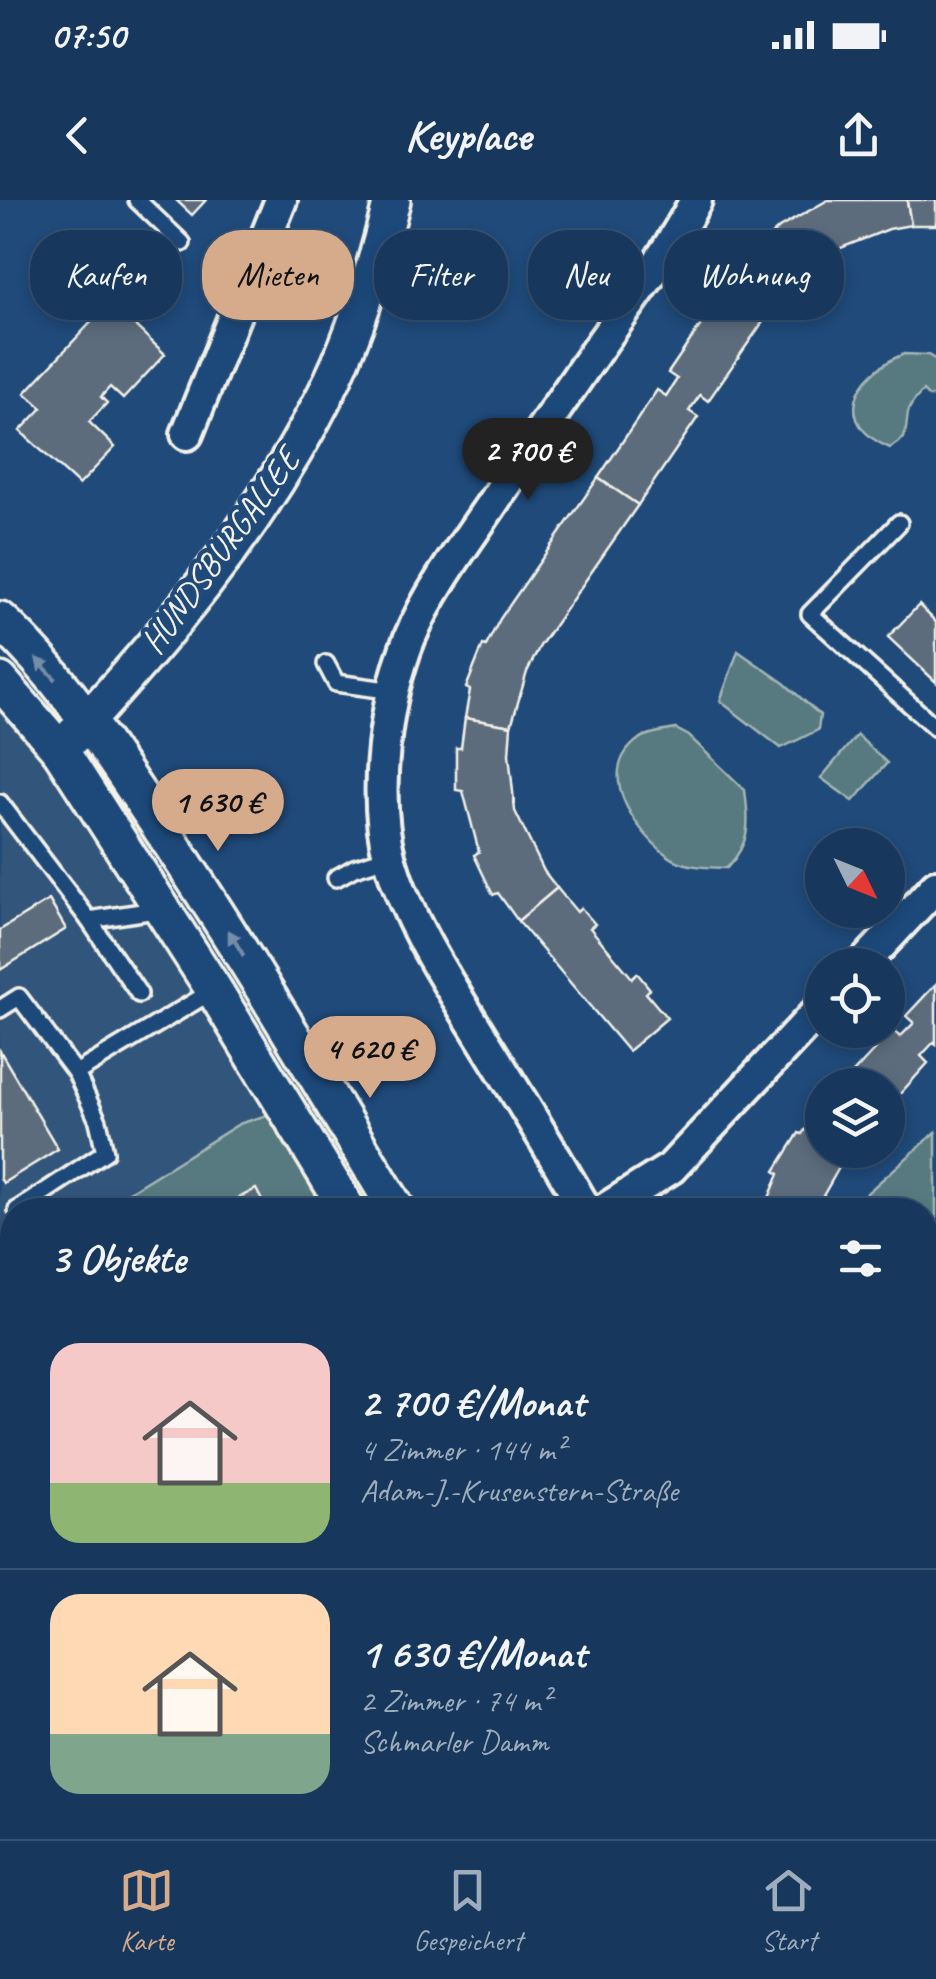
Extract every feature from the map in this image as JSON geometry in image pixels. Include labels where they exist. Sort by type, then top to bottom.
[{"type":"street","points":[[187,434],[280,200]]},
{"type":"street","name":"HUNDSBURGALLEE","points":[[60,750],[176,618],[241,534],[290,460],[354,328],[378,259],[392,200]]},
{"type":"street","points":[[579,1198],[442,972],[408,906],[389,857],[381,788],[394,691],[410,638],[431,596],[672,244],[696,200]]},
{"type":"street","points":[[0,620],[58,681],[88,720],[213,904],[390,1198]]},
{"type":"street","points":[[0,680],[60,750],[163,908],[341,1198]]},
{"type":"street","points":[[878,948],[936,886]]},
{"type":"street","points":[[623,1198],[671,1168],[805,1025]]},
{"type":"lane","points":[[137,200],[168,230]]},
{"type":"lane","points":[[900,523],[810,614],[936,728]]},
{"type":"lane","points":[[326,664],[336,683],[394,691]]},
{"type":"lane","points":[[0,804],[140,994]]},
{"type":"lane","points":[[336,878],[389,857]]},
{"type":"lane","points":[[89,920],[163,908]]},
{"type":"lane","points":[[76,1073],[214,990]]},
{"type":"lane","points":[[0,1009],[19,997],[76,1073],[98,1121],[105,1152],[34,1198]]},
{"type":"shaded area","points":[[0,703],[47,758],[273,1113],[239,1124],[119,1198],[0,1198]]},
{"type":"green space","points":[[904,354],[928,355],[936,360],[936,395],[929,397],[923,391],[916,399],[909,409],[904,438],[890,448],[871,438],[860,425],[856,399],[873,373]]},
{"type":"green space","points":[[738,651],[784,683],[820,715],[818,730],[781,748],[720,701]]},
{"type":"green space","points":[[676,729],[689,736],[745,790],[744,841],[727,868],[688,865],[667,855],[643,831],[624,800],[619,768],[626,752],[643,737]]},
{"type":"green space","points":[[857,735],[887,763],[853,801],[821,778]]},
{"type":"green space","points":[[273,1113],[324,1198],[119,1198],[239,1124]]},
{"type":"green space","points":[[936,1132],[936,1198],[866,1198],[895,1168],[905,1168],[905,1159]]},
{"type":"building","points":[[176,200],[206,200],[192,215]]},
{"type":"building","points":[[828,200],[907,200],[911,225],[844,247],[844,230],[779,228]]},
{"type":"building","points":[[907,200],[936,200],[936,225],[911,225]]},
{"type":"building","points":[[93,320],[129,320],[165,354],[123,399],[110,387],[101,397],[107,403],[89,422],[115,447],[79,485],[20,431],[42,408],[25,393]]},
{"type":"building","points":[[704,320],[764,320],[708,401],[700,395],[689,411],[698,417],[638,505],[598,478],[657,390],[666,396],[677,379],[668,373]]},
{"type":"building","points":[[598,478],[638,505],[540,646],[527,672],[511,726],[465,718],[470,690],[466,688],[483,645],[486,646],[500,619]]},
{"type":"building","points":[[919,605],[936,622],[936,682],[888,637]]},
{"type":"building","points":[[465,718],[511,726],[509,754],[515,811],[544,871],[557,888],[518,921],[498,893],[493,895],[474,855],[479,852],[463,791],[456,790],[456,748],[461,748]]},
{"type":"building","points":[[557,888],[577,912],[581,908],[595,924],[590,928],[632,978],[637,973],[650,989],[646,993],[667,1018],[628,1051],[518,921]]},
{"type":"building","points":[[49,900],[66,929],[0,970],[0,930]]},
{"type":"building","points":[[936,984],[936,1044],[921,1056],[928,1063],[905,1088],[905,1068],[858,1068],[876,1048],[905,1048],[905,1032],[914,1023],[906,1016]]},
{"type":"building","points":[[0,1051],[58,1149],[3,1183],[0,1178]]},
{"type":"building","points":[[805,1130],[805,1168],[839,1168],[822,1198],[769,1198],[779,1174],[775,1171],[799,1133]]},
{"type":"building","points":[[256,1189],[261,1198],[239,1198]]}]
